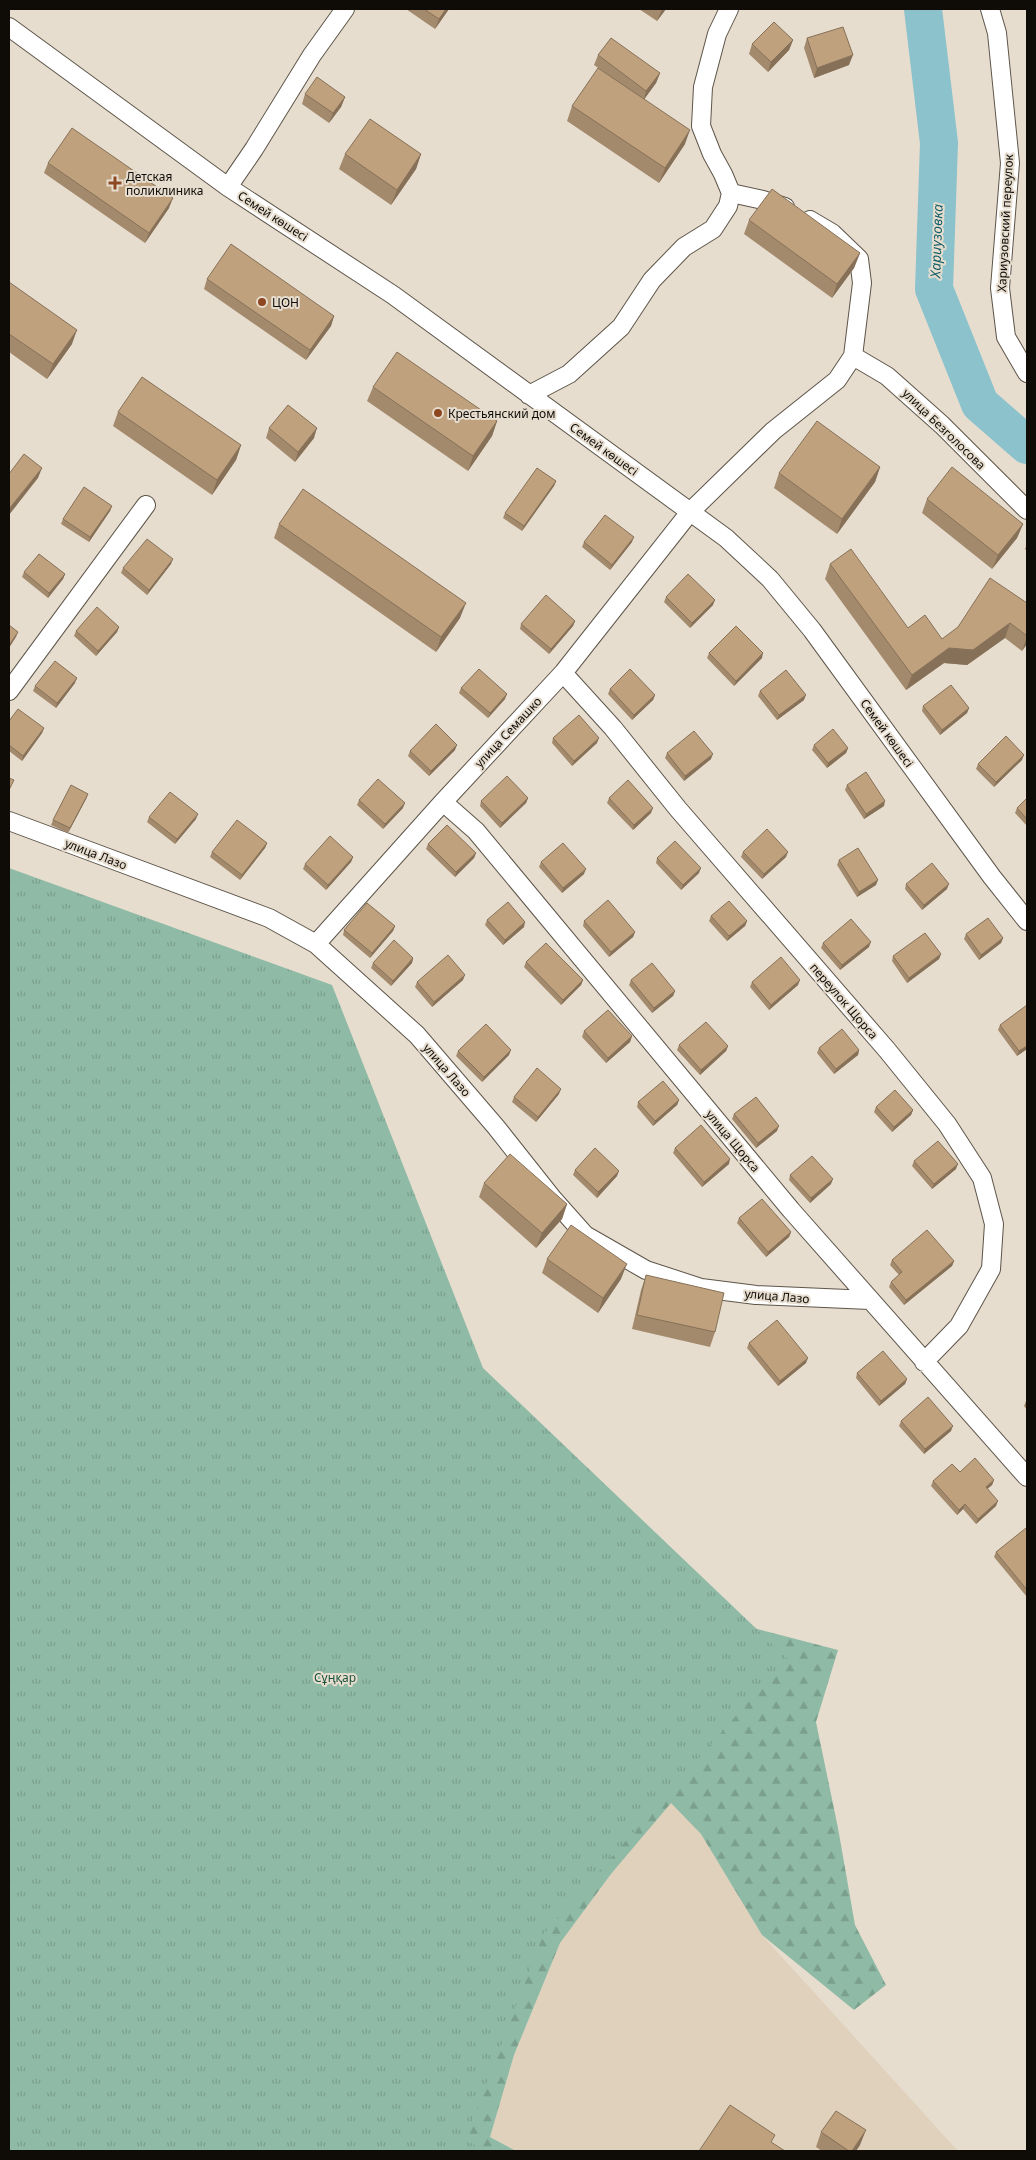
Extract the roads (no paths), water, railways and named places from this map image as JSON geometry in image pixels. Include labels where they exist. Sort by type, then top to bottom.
[{"type":"street","points":[[228,187],[254,149],[312,55],[345,9]]},
{"type":"street","points":[[529,395],[569,374],[621,327],[652,280],[684,248],[712,228],[728,206],[731,193],[701,126],[703,87],[716,34],[729,9]]},
{"type":"street","name":"Хариузовский переулок","points":[[990,9],[997,33],[1010,162],[1000,288],[1006,337],[1027,373]]},
{"type":"street","name":"Семей көшесі","points":[[9,28],[228,187],[393,295],[726,538],[770,580],[812,630],[992,877],[1027,921]]},
{"type":"street","points":[[690,512],[773,431],[837,380],[854,356],[862,283],[859,259],[832,233],[788,208],[731,193]]},
{"type":"street","name":"улица Безголосова","points":[[854,356],[888,376],[942,425],[1027,510]]},
{"type":"street","points":[[9,691],[146,505]]},
{"type":"street","name":"улица Семашко","points":[[316,944],[443,802],[563,673],[690,512]]},
{"type":"street","name":"переулок Щорса","points":[[563,673],[613,728],[684,817],[887,1050],[947,1124],[982,1178],[994,1224],[991,1269],[959,1326],[924,1362]]},
{"type":"street","name":"улица Щорса","points":[[443,802],[476,831],[791,1210],[1027,1477]]},
{"type":"street","name":"улица Лазо","points":[[9,822],[270,918],[316,944],[417,1035],[585,1235],[646,1270],[701,1288],[756,1295],[870,1300]]},
{"type":"waterway","name":"Хариузовка","points":[[923,9],[939,143],[934,289],[980,404],[1027,445]]},
{"type":"place","name":"Детская поликлиника","points":[[115,183]]},
{"type":"place","name":"ЦОН","points":[[262,302]]},
{"type":"place","name":"Крестьянский дом","points":[[438,413]]},
{"type":"park label","name":"Сұңқар","points":[[335,1677]]}]
